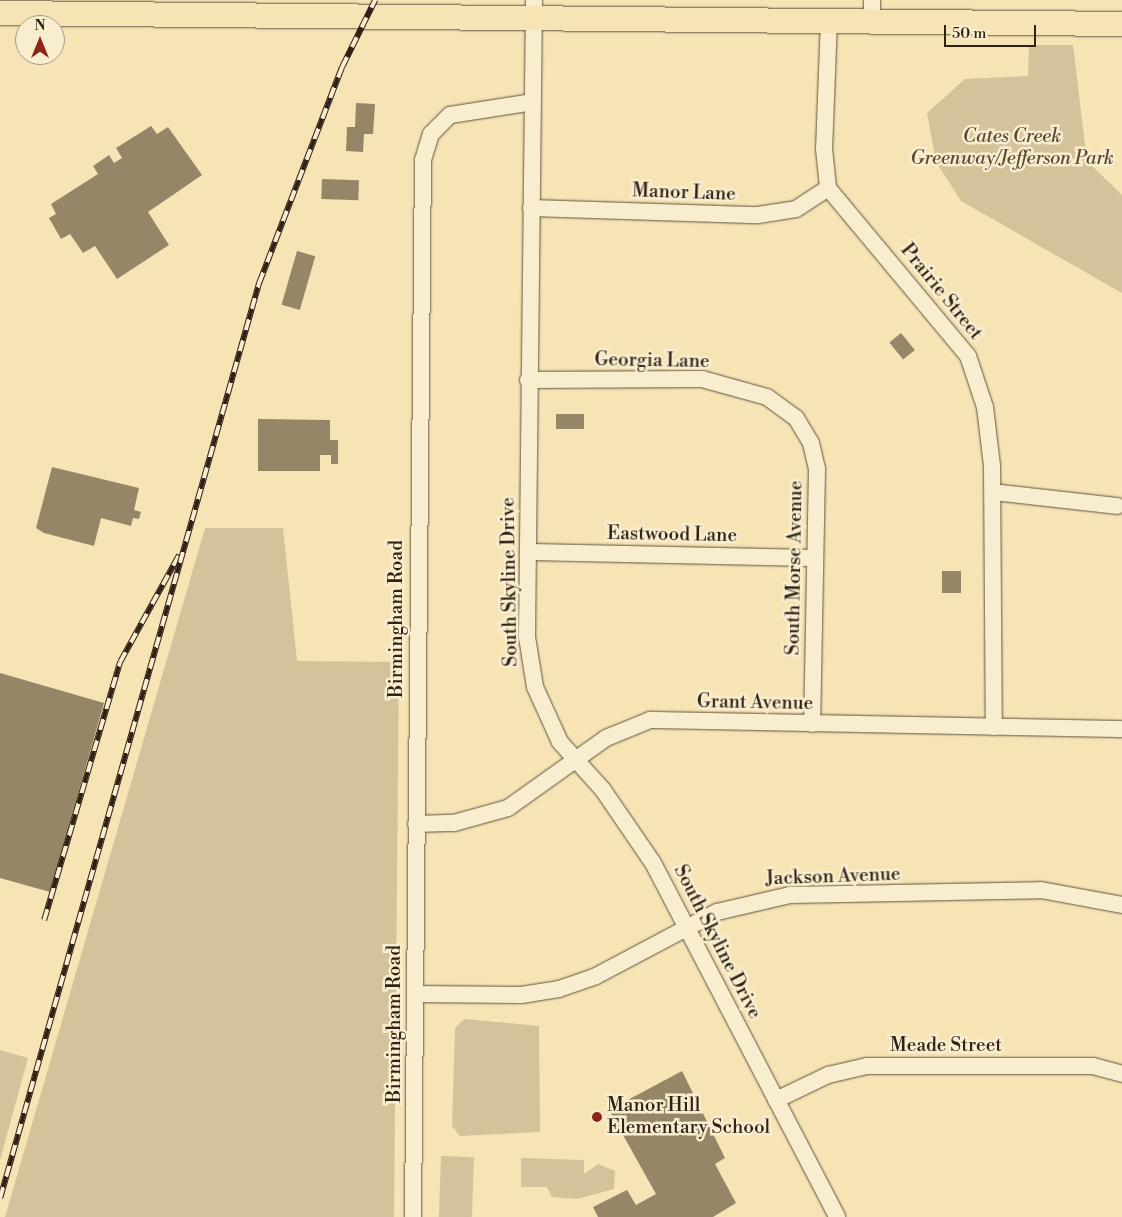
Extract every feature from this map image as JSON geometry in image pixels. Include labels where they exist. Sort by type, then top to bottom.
[{"type":"highway","points":[[0,13],[534,9],[829,20],[872,10],[1122,24]]},
{"type":"street","name":"South Skyline Drive","points":[[534,9],[528,380],[527,637],[535,687],[550,725],[630,825],[687,928],[838,1217]]},
{"type":"street","points":[[828,188],[824,149],[829,20]]},
{"type":"street","name":"Birmingham Road","points":[[413,1217],[423,160],[431,134],[450,115],[533,102]]},
{"type":"street","name":"Manor Lane","points":[[531,208],[758,215],[796,209],[828,188]]},
{"type":"street","name":"Prairie Street","points":[[828,188],[968,356],[988,422],[993,492],[994,726]]},
{"type":"street","name":"Georgia Lane","points":[[528,380],[702,379],[767,397],[796,418]]},
{"type":"street","name":"South Morse Avenue","points":[[796,418],[811,443],[817,469],[812,724]]},
{"type":"street","points":[[993,492],[1117,506]]},
{"type":"street","name":"Eastwood Lane","points":[[528,552],[815,558]]},
{"type":"street","name":"Grant Avenue","points":[[416,824],[454,823],[491,815],[527,798],[620,729],[650,720],[1122,728]]},
{"type":"street","name":"Jackson Avenue","points":[[415,994],[521,995],[560,989],[596,976],[687,928],[742,904],[790,895],[1041,890],[1122,905]]},
{"type":"street","name":"Meade Street","points":[[776,1100],[828,1075],[867,1066],[1094,1066],[1122,1074]]},
{"type":"green space","name":"Cates Creek Greenway/Jefferson Park","points":[[1029,45],[1073,45],[1087,161],[1122,195],[1122,293],[961,201],[936,162],[927,113],[965,79],[1028,76]]},
{"type":"green space","points":[[205,528],[283,528],[297,661],[399,662],[394,1217],[5,1217]]},
{"type":"green space","points":[[464,1019],[539,1026],[540,1132],[460,1136],[452,1126],[455,1028]]},
{"type":"green space","points":[[0,1050],[28,1058],[0,1160]]},
{"type":"green space","points":[[441,1156],[474,1157],[472,1217],[439,1217]]},
{"type":"green space","points":[[521,1158],[584,1160],[584,1174],[598,1164],[615,1171],[614,1189],[577,1199],[552,1197],[547,1187],[521,1187]]},
{"type":"building","points":[[356,103],[375,104],[373,134],[364,134],[363,152],[346,151],[347,127],[355,127]]},
{"type":"building","points":[[151,126],[157,134],[168,127],[202,175],[148,212],[169,245],[117,279],[95,246],[83,253],[70,234],[61,239],[49,218],[56,214],[51,204],[98,174],[93,166],[109,155],[114,163],[122,158],[116,148]]},
{"type":"building","points":[[322,179],[359,180],[358,200],[321,199]]},
{"type":"building","points":[[297,251],[315,256],[300,310],[282,305]]},
{"type":"building","points":[[901,333],[915,350],[903,360],[889,342]]},
{"type":"building","points":[[556,414],[584,414],[584,429],[556,429]]},
{"type":"building","points":[[258,419],[330,420],[330,440],[338,440],[338,464],[331,464],[331,455],[320,455],[320,471],[258,471]]},
{"type":"building","points":[[52,467],[139,488],[134,510],[141,512],[139,519],[133,518],[131,526],[101,518],[94,546],[44,533],[36,528]]},
{"type":"building","points":[[942,571],[961,571],[961,593],[942,593]]},
{"type":"building","points":[[0,673],[104,703],[50,892],[0,878]]},
{"type":"building","name":"Manor Hill Elementary School","points":[[682,1071],[725,1158],[715,1164],[736,1203],[713,1217],[598,1217],[593,1207],[627,1190],[636,1205],[656,1194],[609,1110]]},
{"type":"railway","points":[[0,1198],[259,283],[342,67],[375,0]]},
{"type":"railway","points":[[44,920],[120,662],[179,555]]},
{"type":"place","name":"Manor Hill Elementary School","points":[[597,1117]]}]
